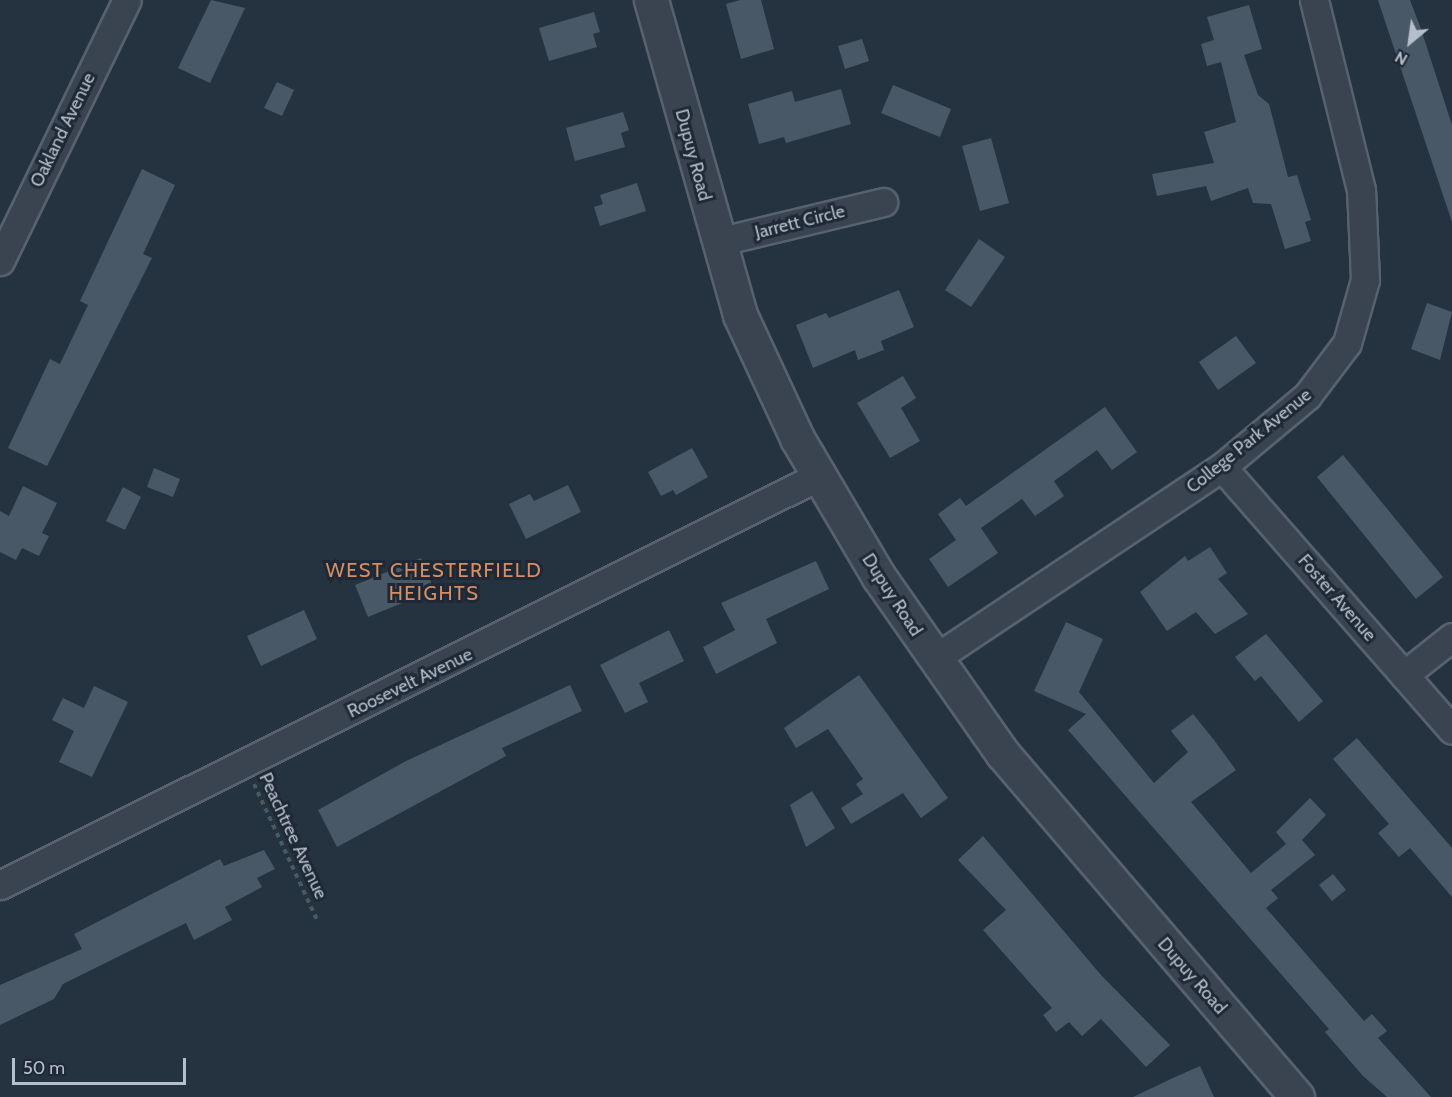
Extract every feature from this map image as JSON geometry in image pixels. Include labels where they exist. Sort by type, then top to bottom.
[{"type":"street","name":"Oakland Avenue","points":[[0,261],[127,0]]},
{"type":"street","name":"Dupuy Road","points":[[651,0],[717,242],[760,366],[819,476],[934,660],[1032,792],[1285,1094]]},
{"type":"street","name":"College Park Avenue","points":[[934,660],[1222,467],[1307,396],[1332,368],[1359,311],[1365,280],[1366,236],[1353,145],[1314,0]]},
{"type":"street","name":"Jarrett Circle","points":[[717,242],[883,202]]},
{"type":"street","name":"Foster Avenue","points":[[1222,467],[1452,730]]},
{"type":"street","name":"Roosevelt Avenue","points":[[0,885],[245,765],[819,476]]},
{"type":"street","points":[[1404,675],[1452,637]]},
{"type":"path","name":"Peachtree Avenue","points":[[245,765],[317,920]]},
{"type":"building","points":[[211,0],[245,8],[210,83],[178,68]]},
{"type":"building","points":[[740,0],[761,0],[774,49],[741,59],[726,4]]},
{"type":"building","points":[[1378,0],[1410,0],[1421,29],[1452,125],[1452,222]]},
{"type":"building","points":[[1249,5],[1262,49],[1244,55],[1258,95],[1269,104],[1288,177],[1297,175],[1311,220],[1305,222],[1311,241],[1285,249],[1271,204],[1253,203],[1248,188],[1211,201],[1206,186],[1157,196],[1152,174],[1214,163],[1204,132],[1236,122],[1221,62],[1207,66],[1201,44],[1214,40],[1207,17]]},
{"type":"building","points":[[594,12],[600,32],[593,34],[597,47],[549,61],[539,28]]},
{"type":"building","points":[[862,39],[869,61],[845,69],[838,46]]},
{"type":"building","points":[[277,82],[294,90],[282,116],[264,108]]},
{"type":"building","points":[[893,85],[951,109],[940,137],[881,113]]},
{"type":"building","points":[[841,89],[851,124],[786,143],[784,137],[759,144],[748,104],[792,91],[795,102]]},
{"type":"building","points":[[623,112],[629,130],[621,133],[625,147],[575,161],[566,128]]},
{"type":"building","points":[[991,138],[1009,203],[980,211],[962,146]]},
{"type":"building","points":[[142,169],[175,185],[143,254],[152,258],[47,466],[8,448],[50,359],[60,364],[88,305],[80,301]]},
{"type":"building","points":[[637,183],[646,211],[600,226],[594,207],[603,204],[600,195]]},
{"type":"building","points":[[979,239],[1005,257],[971,307],[945,290]]},
{"type":"building","points":[[899,290],[914,327],[881,341],[884,350],[858,360],[855,350],[813,368],[796,325],[826,313],[829,318]]},
{"type":"building","points":[[1427,303],[1452,312],[1440,360],[1411,349]]},
{"type":"building","points":[[1236,336],[1256,363],[1218,390],[1199,362]]},
{"type":"building","points":[[903,376],[916,398],[901,408],[920,441],[890,458],[857,403]]},
{"type":"building","points":[[1105,407],[1137,452],[1112,470],[1097,450],[1054,481],[1064,496],[1035,516],[1022,499],[981,528],[998,553],[948,587],[929,559],[956,540],[938,514],[960,498],[966,506]]},
{"type":"building","points":[[692,448],[708,477],[676,495],[673,490],[661,496],[648,472]]},
{"type":"building","points":[[1343,455],[1443,577],[1416,599],[1317,477]]},
{"type":"building","points":[[154,468],[180,479],[173,497],[147,487]]},
{"type":"building","points":[[568,485],[581,512],[526,539],[509,504],[530,494],[534,501]]},
{"type":"building","points":[[23,486],[57,503],[42,533],[49,536],[39,556],[22,548],[16,560],[0,552],[0,511],[9,516]]},
{"type":"building","points":[[123,487],[141,497],[125,530],[106,521]]},
{"type":"building","points":[[1210,547],[1227,573],[1218,579],[1248,614],[1215,634],[1196,612],[1167,631],[1140,592],[1185,556],[1188,561]]},
{"type":"building","points":[[421,558],[434,590],[368,617],[355,585]]},
{"type":"building","points":[[816,561],[829,589],[766,619],[777,643],[716,674],[703,647],[735,630],[721,603]]},
{"type":"building","points":[[304,610],[317,639],[261,666],[247,636]]},
{"type":"building","points":[[1066,622],[1103,639],[1079,692],[1154,783],[1188,752],[1171,731],[1193,714],[1214,740],[1236,770],[1191,802],[1251,873],[1286,844],[1276,832],[1310,798],[1326,815],[1302,840],[1315,855],[1271,890],[1278,898],[1266,908],[1364,1021],[1372,1014],[1387,1031],[1378,1038],[1431,1097],[1387,1097],[1363,1076],[1325,1032],[1329,1029],[1068,730],[1086,714],[1034,691]]},
{"type":"building","points":[[669,630],[684,661],[639,683],[648,702],[625,713],[600,665]]},
{"type":"building","points":[[1266,634],[1323,701],[1299,722],[1261,676],[1255,681],[1235,657]]},
{"type":"building","points":[[859,675],[948,798],[921,818],[903,793],[851,824],[841,808],[863,794],[856,784],[863,779],[828,729],[796,748],[784,728]]},
{"type":"building","points":[[570,685],[582,711],[502,748],[506,756],[337,847],[318,810],[406,761]]},
{"type":"building","points":[[94,686],[128,702],[92,777],[59,762],[74,731],[52,720],[63,698],[84,708]]},
{"type":"building","points":[[1357,738],[1452,848],[1452,897],[1410,848],[1399,857],[1378,833],[1389,824],[1333,759]]},
{"type":"building","points":[[812,791],[835,828],[806,847],[790,805]]},
{"type":"building","points":[[983,836],[1101,975],[1170,1045],[1146,1067],[1101,1019],[1082,1036],[1069,1022],[1056,1032],[1043,1015],[1052,1008],[983,930],[1006,910],[958,860]]},
{"type":"building","points":[[264,850],[275,869],[257,878],[262,887],[225,907],[232,920],[194,940],[186,923],[63,984],[54,999],[0,1025],[0,985],[82,949],[74,934],[220,859],[224,866]]},
{"type":"building","points":[[1333,874],[1346,890],[1332,901],[1319,885]]},
{"type":"building","points":[[1200,1066],[1214,1097],[1133,1097],[1173,1078]]},
{"type":"district","name":"WEST CHESTERFIELD HEIGHTS","points":[[434,582]]}]
